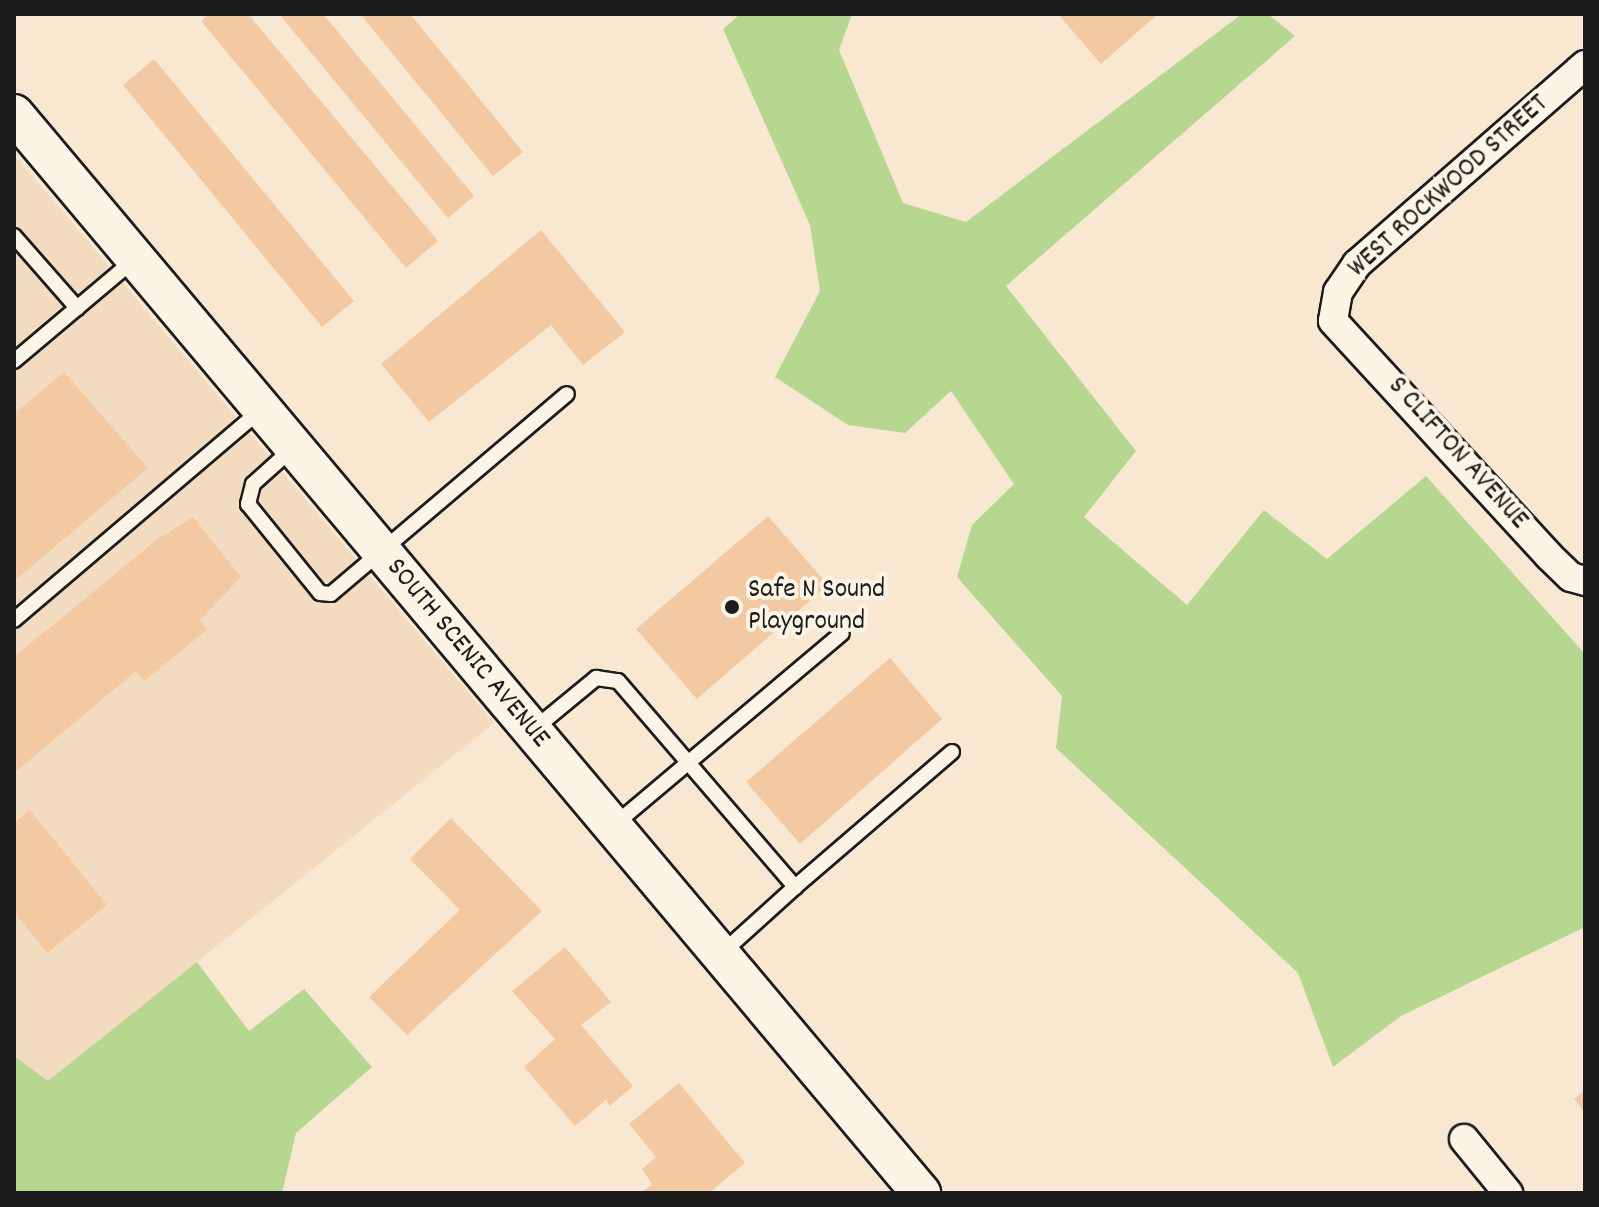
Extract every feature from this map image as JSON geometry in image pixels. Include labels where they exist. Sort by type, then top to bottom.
[{"type":"main road","name":"SOUTH SCENIC AVENUE","points":[[14,114],[921,1193]]},
{"type":"street","name":"WEST ROCKWOOD STREET","points":[[1333,321],[1338,292],[1357,264],[1585,65]]},
{"type":"street","name":"S CLIFTON AVENUE","points":[[1333,321],[1549,556],[1571,577],[1585,581]]},
{"type":"street","points":[[1464,1139],[1508,1193]]},
{"type":"lane","points":[[14,236],[77,308]]},
{"type":"lane","points":[[14,361],[135,259]]},
{"type":"lane","points":[[293,448],[253,484],[248,504],[320,593],[331,594],[348,585],[567,394]]},
{"type":"lane","points":[[14,620],[261,410]]},
{"type":"lane","points":[[613,827],[842,633]]},
{"type":"lane","points":[[532,731],[596,678],[618,681],[795,887]]},
{"type":"lane","points":[[721,953],[952,752]]},
{"type":"shaded area","points":[[14,154],[494,723],[48,1082],[14,1056]]},
{"type":"green space","points":[[740,14],[852,14],[839,50],[903,203],[966,222],[1242,14],[1268,14],[1295,36],[1006,286],[1136,451],[1084,517],[1187,605],[1264,510],[1327,559],[1426,476],[1585,654],[1585,927],[1401,1016],[1333,1067],[1298,973],[1056,748],[1062,696],[957,577],[972,525],[1014,484],[951,391],[905,433],[848,425],[775,377],[820,291],[810,225],[723,29]]},
{"type":"green space","points":[[197,962],[249,1031],[304,989],[372,1067],[296,1133],[282,1193],[14,1193],[14,1056],[48,1081]]},
{"type":"building","points":[[209,14],[248,14],[438,241],[406,268],[201,21]]},
{"type":"building","points":[[279,14],[323,14],[474,196],[448,218]]},
{"type":"building","points":[[360,14],[410,14],[523,152],[493,176]]},
{"type":"building","points":[[1058,14],[1158,14],[1101,64]]},
{"type":"building","points":[[154,59],[354,301],[322,327],[123,85]]},
{"type":"building","points":[[541,230],[625,332],[583,365],[551,325],[429,422],[381,364]]},
{"type":"building","points":[[64,372],[148,468],[14,581],[14,414]]},
{"type":"building","name":"Safe N Sound Playground","points":[[768,516],[828,585],[697,699],[636,629]]},
{"type":"building","points":[[193,517],[241,577],[200,620],[207,630],[144,681],[136,671],[14,773],[14,657],[159,538]]},
{"type":"building","points":[[890,658],[942,719],[800,844],[746,782]]},
{"type":"building","points":[[30,810],[107,905],[47,953],[14,912],[14,823]]},
{"type":"building","points":[[451,818],[542,911],[407,1035],[369,997],[460,910],[410,859]]},
{"type":"building","points":[[565,947],[611,1002],[581,1025],[633,1086],[610,1106],[606,1100],[575,1126],[524,1067],[555,1039],[512,991]]},
{"type":"building","points":[[679,1083],[745,1163],[709,1193],[641,1193],[652,1184],[642,1169],[656,1157],[629,1124]]},
{"type":"building","points":[[1585,1090],[1585,1113],[1574,1099]]},
{"type":"place","name":"Safe N Sound Playground","points":[[732,607]]}]
